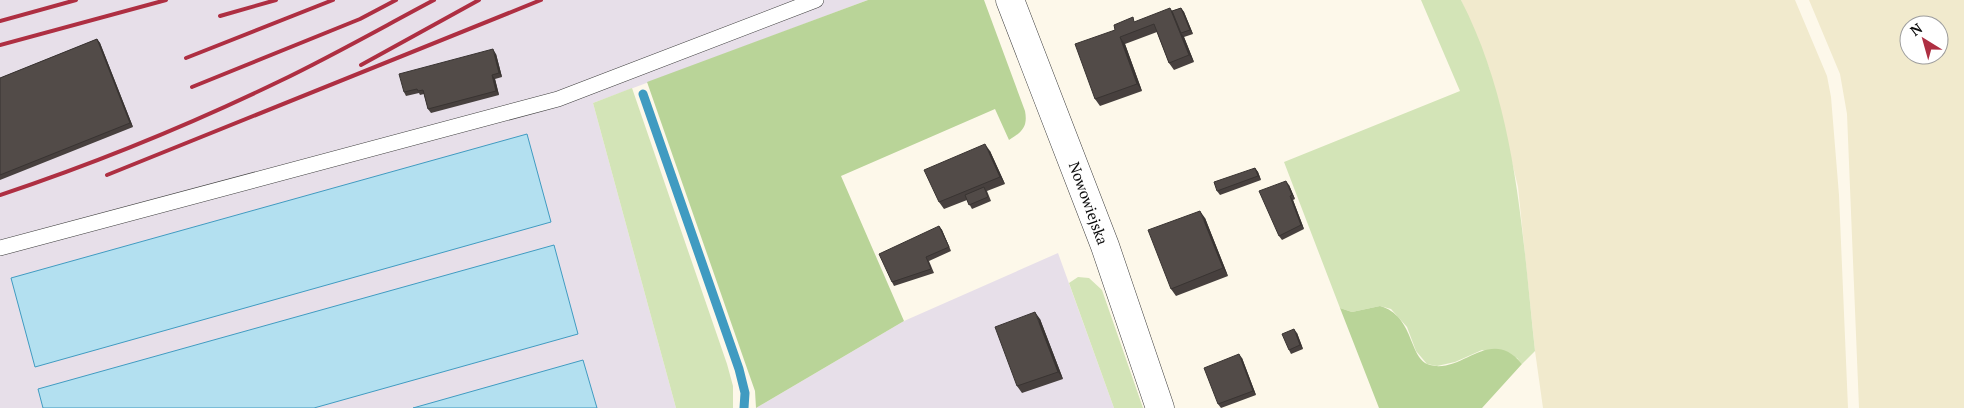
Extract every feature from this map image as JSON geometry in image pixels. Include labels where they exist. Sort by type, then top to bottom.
[{"type":"street","name":"Nowowiejska","points":[[1010,0],[1092,212],[1160,408]]},
{"type":"lane","points":[[0,248],[558,99],[816,0]]},
{"type":"shaded area","points":[[0,0],[868,0],[593,103],[676,408],[0,408]]},
{"type":"shaded area","points":[[1461,0],[1795,0],[1827,76],[1831,97],[1839,195],[1848,408],[1543,408],[1535,351],[1518,187],[1489,68]]},
{"type":"shaded area","points":[[1809,0],[1964,0],[1964,408],[1859,408],[1847,114],[1840,74]]},
{"type":"shaded area","points":[[1058,253],[1114,408],[756,408],[904,321]]},
{"type":"green space","points":[[868,0],[984,0],[1025,111],[1025,125],[1021,132],[1009,140],[995,109],[841,176],[904,321],[756,408],[755,391],[647,82]]},
{"type":"green space","points":[[1421,0],[1461,0],[1480,41],[1494,84],[1506,128],[1521,216],[1535,351],[1522,364],[1517,358],[1482,350],[1455,362],[1437,366],[1427,364],[1416,351],[1407,327],[1391,309],[1380,306],[1352,312],[1340,308],[1284,162],[1460,91]]},
{"type":"green space","points":[[632,88],[727,364],[733,386],[733,408],[676,408],[593,103]]},
{"type":"green space","points":[[1078,277],[1089,278],[1102,290],[1143,408],[1114,408],[1069,283]]},
{"type":"green space","points":[[1380,306],[1391,311],[1399,319],[1405,327],[1418,355],[1430,365],[1442,366],[1476,353],[1499,349],[1510,353],[1522,364],[1482,408],[1379,408],[1340,308],[1352,312]]},
{"type":"water","points":[[527,134],[551,222],[35,367],[11,278]]},
{"type":"water","points":[[554,245],[578,334],[314,408],[43,408],[38,389]]},
{"type":"water","points":[[583,360],[597,408],[413,408]]},
{"type":"building","points":[[1170,8],[1189,55],[1169,63],[1154,24],[1120,37],[1137,84],[1095,99],[1075,44],[1115,30],[1114,25],[1133,17],[1134,22]]},
{"type":"building","points":[[1181,8],[1190,30],[1181,33],[1172,11]]},
{"type":"building","points":[[97,39],[130,123],[0,175],[0,78]]},
{"type":"building","points":[[493,49],[499,73],[492,75],[496,91],[428,109],[423,90],[418,91],[417,89],[404,92],[399,74]]},
{"type":"building","points":[[985,144],[1000,177],[939,202],[924,170]]},
{"type":"building","points":[[1255,168],[1258,176],[1217,191],[1214,182]]},
{"type":"building","points":[[1286,181],[1301,225],[1279,236],[1259,191]]},
{"type":"building","points":[[984,187],[988,197],[969,205],[965,195]]},
{"type":"building","points":[[1200,211],[1223,268],[1171,289],[1148,230]]},
{"type":"building","points":[[939,226],[949,247],[926,257],[931,269],[892,282],[879,254]]},
{"type":"building","points":[[1035,312],[1058,372],[1017,386],[995,327]]},
{"type":"building","points":[[1294,329],[1300,345],[1289,350],[1282,334]]},
{"type":"building","points":[[1239,354],[1253,391],[1218,404],[1204,368]]},
{"type":"waterway","points":[[643,94],[739,369],[745,393],[744,408]]},
{"type":"railway","points":[[0,21],[76,0]]},
{"type":"railway","points":[[0,45],[166,0]]},
{"type":"railway","points":[[220,16],[276,0]]},
{"type":"railway","points":[[186,58],[333,0]]},
{"type":"railway","points":[[192,87],[360,19],[396,0]]},
{"type":"railway","points":[[0,195],[107,156],[211,113],[338,52],[434,0]]},
{"type":"railway","points":[[361,65],[479,0]]},
{"type":"railway","points":[[107,175],[541,0]]}]
